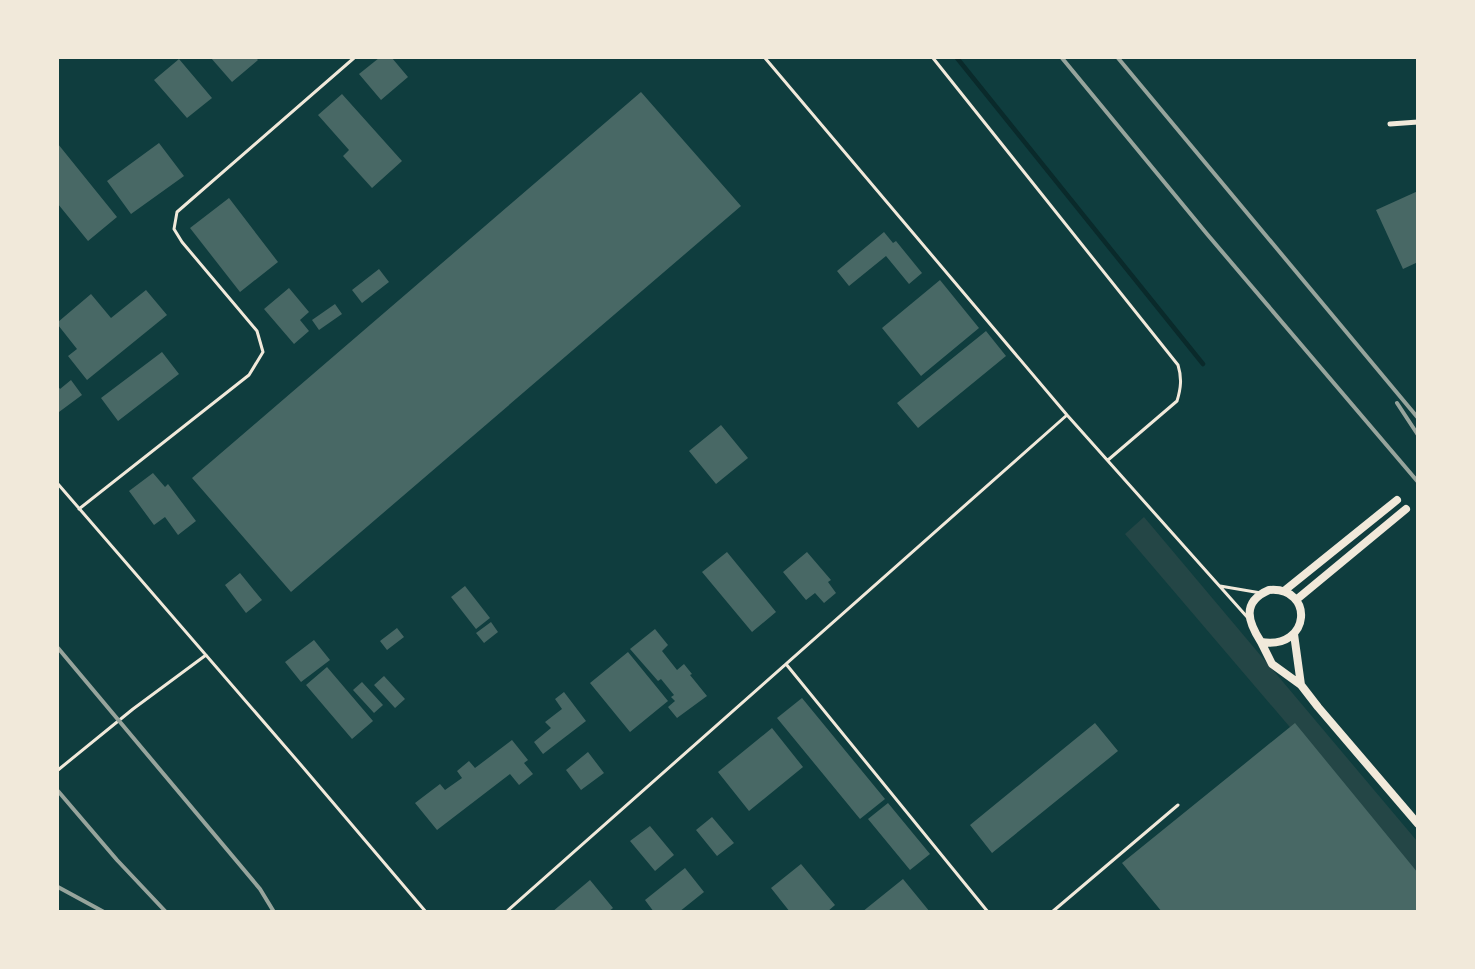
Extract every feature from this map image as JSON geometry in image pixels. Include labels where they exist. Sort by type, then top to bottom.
[{"type":"street","points":[[1390,124],[1418,122]]},
{"type":"street","points":[[1284,591],[1397,500]]},
{"type":"street","points":[[1296,600],[1406,509]]},
{"type":"street","points":[[1348,539],[1357,549]]},
{"type":"street","points":[[1261,642],[1281,641],[1294,634],[1301,621],[1301,613],[1296,600],[1284,591],[1276,590],[1262,593],[1252,604],[1249,618],[1251,626],[1272,664],[1302,685],[1418,824]]},
{"type":"street","points":[[1294,634],[1302,685]]},
{"type":"lane","points":[[79,509],[249,375],[263,352],[257,331],[182,242],[174,229],[177,212],[354,58]]},
{"type":"lane","points":[[766,58],[1067,414],[1249,618]]},
{"type":"lane","points":[[933,58],[1178,365],[1182,377],[1181,390],[1177,401],[1108,460]]},
{"type":"lane","points":[[506,912],[1067,414]]},
{"type":"lane","points":[[58,484],[426,912]]},
{"type":"lane","points":[[1220,585],[1262,593]]},
{"type":"lane","points":[[58,770],[133,709],[206,655]]},
{"type":"lane","points":[[786,664],[988,912]]},
{"type":"lane","points":[[1052,912],[1178,805]]},
{"type":"shaded area","points":[[1144,517],[1417,841],[1417,876],[1125,534]]},
{"type":"building","points":[[211,58],[256,58],[258,60],[232,82]]},
{"type":"building","points":[[379,58],[392,58],[408,77],[381,100],[359,74]]},
{"type":"building","points":[[179,59],[212,98],[187,118],[154,80]]},
{"type":"building","points":[[641,92],[741,206],[291,592],[192,478]]},
{"type":"building","points":[[342,94],[402,161],[372,188],[343,156],[349,150],[318,115]]},
{"type":"building","points":[[159,143],[184,176],[131,214],[107,181]]},
{"type":"building","points":[[58,144],[117,217],[88,241],[58,204]]},
{"type":"building","points":[[1418,191],[1418,262],[1403,269],[1376,210]]},
{"type":"building","points":[[229,198],[278,262],[240,292],[190,228]]},
{"type":"building","points":[[884,232],[893,243],[896,241],[922,273],[909,284],[886,256],[849,286],[837,271]]},
{"type":"building","points":[[379,269],[389,282],[362,303],[352,290]]},
{"type":"building","points":[[940,280],[979,328],[921,376],[882,328]]},
{"type":"building","points":[[289,288],[309,312],[300,320],[309,331],[294,344],[264,309]]},
{"type":"building","points":[[146,290],[167,315],[87,380],[68,356],[77,349],[58,325],[58,322],[91,294],[111,318]]},
{"type":"building","points":[[335,304],[342,314],[319,330],[312,320]]},
{"type":"building","points":[[986,331],[1006,356],[918,428],[897,403]]},
{"type":"building","points":[[162,352],[179,374],[118,421],[101,398]]},
{"type":"building","points":[[71,380],[82,395],[59,412],[58,386],[60,389]]},
{"type":"building","points":[[721,425],[748,458],[716,484],[689,451]]},
{"type":"building","points":[[153,473],[165,487],[168,484],[196,521],[178,535],[165,517],[154,525],[129,491]]},
{"type":"building","points":[[727,552],[776,612],[752,632],[702,572]]},
{"type":"building","points":[[807,552],[831,580],[828,582],[836,593],[824,603],[815,593],[806,600],[783,572]]},
{"type":"building","points":[[240,573],[262,600],[246,613],[225,585]]},
{"type":"building","points":[[465,586],[490,618],[476,629],[451,597]]},
{"type":"building","points":[[491,622],[498,632],[484,643],[476,633]]},
{"type":"building","points":[[397,628],[404,637],[387,650],[380,641]]},
{"type":"building","points":[[655,629],[668,645],[662,651],[677,670],[684,664],[692,674],[690,675],[707,696],[677,718],[668,707],[675,701],[671,697],[674,695],[661,679],[658,681],[630,649]]},
{"type":"building","points":[[314,640],[330,660],[301,682],[285,662]]},
{"type":"building","points":[[628,652],[668,701],[630,732],[590,683]]},
{"type":"building","points":[[327,667],[373,721],[352,739],[306,685]]},
{"type":"building","points":[[384,676],[405,699],[395,708],[374,685]]},
{"type":"building","points":[[362,682],[383,705],[374,713],[353,690]]},
{"type":"building","points":[[564,692],[586,721],[543,754],[534,742],[551,728],[545,722],[562,709],[555,699]]},
{"type":"building","points":[[802,698],[885,799],[860,819],[777,718]]},
{"type":"building","points":[[1095,723],[1118,751],[992,853],[970,825]]},
{"type":"building","points":[[1295,723],[1418,873],[1418,912],[1162,912],[1122,863]]},
{"type":"building","points":[[772,728],[803,767],[749,811],[718,772]]},
{"type":"building","points":[[512,740],[528,760],[524,763],[533,774],[519,785],[510,774],[437,830],[415,803],[440,784],[445,790],[462,778],[457,771],[469,761],[475,768]]},
{"type":"building","points":[[588,752],[604,773],[581,790],[566,770]]},
{"type":"building","points":[[888,803],[930,854],[910,870],[868,819]]},
{"type":"building","points":[[712,817],[734,843],[717,856],[696,830]]},
{"type":"building","points":[[650,826],[674,855],[655,871],[630,841]]},
{"type":"building","points":[[801,864],[835,905],[827,912],[790,912],[771,888]]},
{"type":"building","points":[[685,868],[704,892],[679,912],[654,912],[645,900]]},
{"type":"building","points":[[903,879],[930,912],[862,912]]},
{"type":"building","points":[[590,880],[613,908],[608,912],[552,912]]},
{"type":"waterway","points":[[957,58],[1203,364]]},
{"type":"railway","points":[[1062,58],[1207,234],[1418,482]]},
{"type":"railway","points":[[1118,58],[1418,418]]},
{"type":"railway","points":[[1397,403],[1418,435]]},
{"type":"railway","points":[[58,648],[260,889],[274,912]]},
{"type":"railway","points":[[58,791],[117,860],[166,912]]},
{"type":"railway","points":[[58,887],[104,912]]}]
